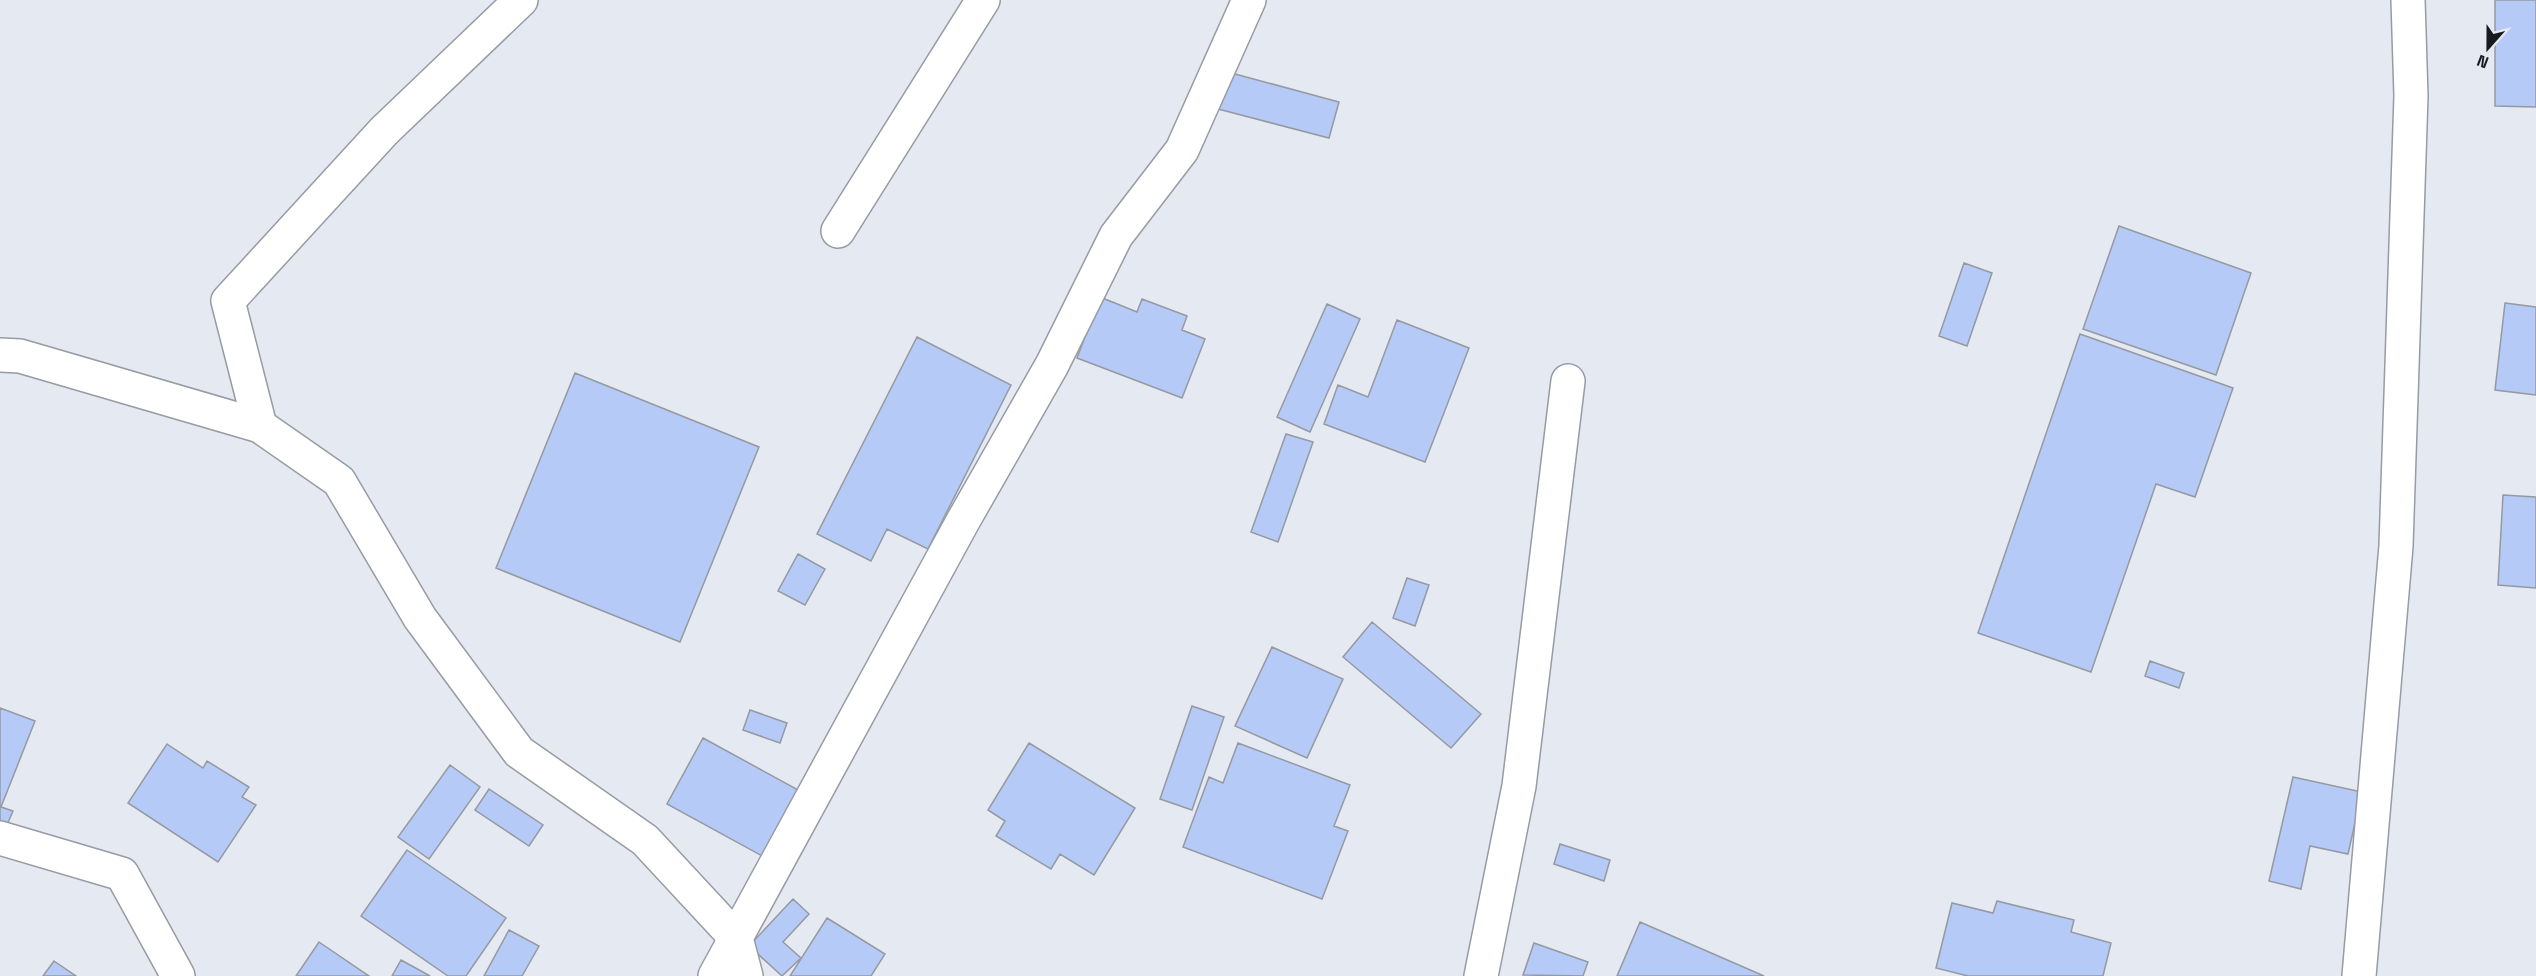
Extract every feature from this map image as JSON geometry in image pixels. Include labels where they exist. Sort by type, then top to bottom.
[{"type":"street","points":[[261,426],[228,301],[384,131],[521,0]]},
{"type":"street","points":[[838,231],[983,0]]},
{"type":"street","points":[[716,976],[963,521],[1052,365],[1116,237],[1182,150],[1249,0]]},
{"type":"street","points":[[2359,976],[2396,546],[2411,96],[2408,0]]},
{"type":"street","points":[[0,355],[20,356],[261,426],[339,481],[420,618],[519,752],[645,840],[736,938],[746,976]]},
{"type":"street","points":[[1480,976],[1519,786],[1568,381]]},
{"type":"street","points":[[0,838],[122,874],[178,976]]},
{"type":"building","points":[[2495,0],[2536,0],[2536,107],[2495,106]]},
{"type":"building","points":[[1224,71],[1339,102],[1329,138],[1214,108]]},
{"type":"building","points":[[2119,226],[2251,273],[2216,375],[2083,329]]},
{"type":"building","points":[[1964,263],[1992,273],[1967,346],[1939,336]]},
{"type":"building","points":[[1100,297],[1137,312],[1142,299],[1187,316],[1182,330],[1205,339],[1182,398],[1077,358]]},
{"type":"building","points":[[2505,303],[2536,307],[2536,395],[2495,390]]},
{"type":"building","points":[[1327,304],[1360,319],[1310,432],[1277,417]]},
{"type":"building","points":[[1397,320],[1469,348],[1425,462],[1324,424],[1338,385],[1368,397]]},
{"type":"building","points":[[2080,334],[2233,388],[2195,497],[2156,484],[2091,672],[1978,633]]},
{"type":"building","points":[[917,337],[1011,385],[928,549],[887,529],[871,561],[817,534]]},
{"type":"building","points":[[575,373],[759,447],[680,642],[496,568]]},
{"type":"building","points":[[1286,434],[1313,442],[1278,542],[1251,532]]},
{"type":"building","points":[[2503,495],[2536,497],[2536,588],[2498,585]]},
{"type":"building","points":[[798,554],[825,569],[805,605],[778,591]]},
{"type":"building","points":[[1407,578],[1429,585],[1415,626],[1393,618]]},
{"type":"building","points":[[1372,622],[1481,714],[1451,748],[1343,657]]},
{"type":"building","points":[[1272,647],[1343,679],[1307,758],[1235,726]]},
{"type":"building","points":[[2150,661],[2184,673],[2179,688],[2145,676]]},
{"type":"building","points":[[1192,706],[1224,717],[1192,810],[1160,799]]},
{"type":"building","points":[[0,708],[35,721],[1,807],[13,811],[7,825],[0,822]]},
{"type":"building","points":[[750,710],[787,723],[780,743],[743,730]]},
{"type":"building","points":[[703,738],[800,791],[764,857],[667,804]]},
{"type":"building","points":[[1029,743],[1135,808],[1094,875],[1060,854],[1051,869],[996,836],[1005,821],[988,810]]},
{"type":"building","points":[[1238,743],[1350,785],[1334,826],[1348,831],[1322,899],[1183,847],[1209,777],[1223,783]]},
{"type":"building","points":[[167,744],[203,768],[207,761],[249,787],[242,797],[256,805],[218,862],[128,803]]},
{"type":"building","points":[[450,765],[480,787],[429,859],[398,837]]},
{"type":"building","points":[[2293,777],[2362,792],[2348,854],[2310,846],[2301,889],[2269,881]]},
{"type":"building","points":[[489,789],[543,825],[529,846],[475,810]]},
{"type":"building","points":[[1560,844],[1610,860],[1604,881],[1554,864]]},
{"type":"building","points":[[407,850],[506,918],[466,976],[448,976],[361,916]]},
{"type":"building","points":[[793,899],[809,914],[783,942],[801,958],[782,976],[749,946]]},
{"type":"building","points":[[1997,901],[2074,920],[2071,932],[2111,943],[2103,976],[1968,976],[1936,968],[1952,903],[1993,913]]},
{"type":"building","points":[[827,918],[885,954],[871,976],[790,976]]},
{"type":"building","points":[[1640,922],[1764,976],[1617,976]]},
{"type":"building","points":[[509,930],[539,946],[522,976],[484,976]]},
{"type":"building","points":[[319,942],[369,976],[296,976]]},
{"type":"building","points":[[1534,943],[1588,962],[1583,976],[1523,975]]},
{"type":"building","points":[[401,960],[430,976],[392,976]]},
{"type":"building","points":[[54,961],[76,976],[43,976]]}]
